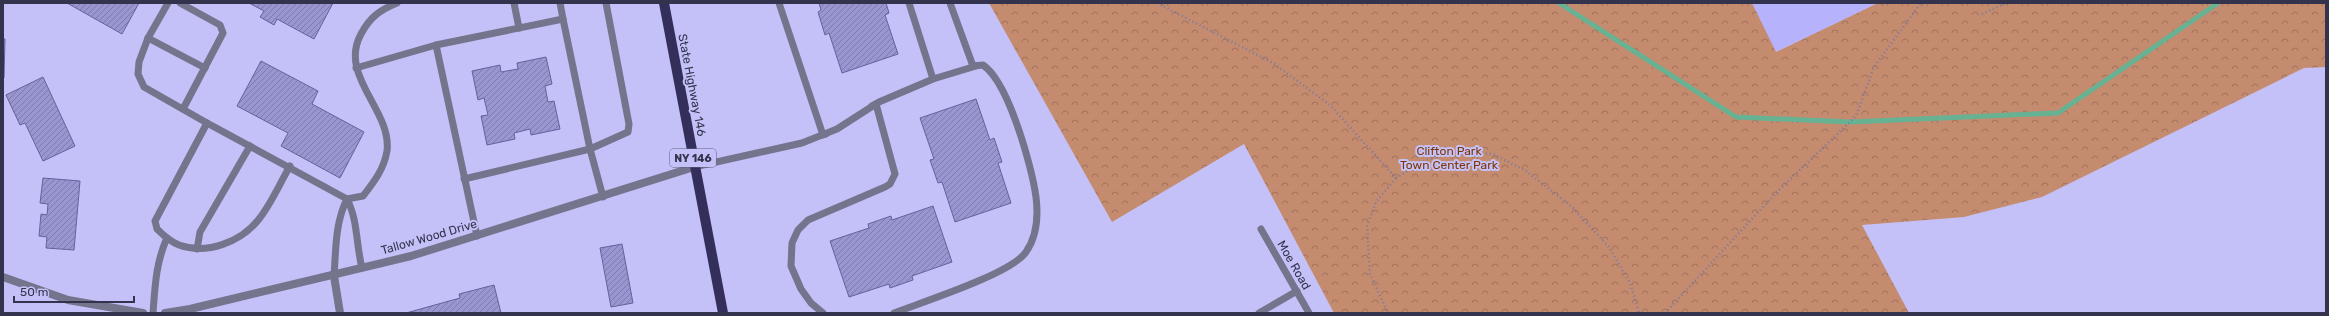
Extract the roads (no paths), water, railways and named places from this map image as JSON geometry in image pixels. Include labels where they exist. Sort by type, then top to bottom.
[{"type":"main road","name":"State Highway 146","points":[[664,3],[723,313]]},
{"type":"street","name":"Tallow Wood Drive","points":[[165,313],[334,276],[477,236],[694,167]]},
{"type":"street","points":[[334,276],[340,313]]},
{"type":"street","points":[[3,277],[68,300],[142,313]]},
{"type":"lane","points":[[168,3],[148,38],[139,62],[138,74],[144,87],[207,123],[290,166],[347,199],[363,196],[381,171],[387,150],[385,130],[356,68],[355,55],[358,40],[366,24],[375,14],[397,3]]},
{"type":"lane","points":[[180,3],[220,25],[223,33],[183,109]]},
{"type":"lane","points":[[514,3],[520,28]]},
{"type":"lane","points":[[560,3],[590,149],[603,197]]},
{"type":"lane","points":[[464,179],[590,149],[625,134],[629,128],[606,3]]},
{"type":"lane","points":[[780,3],[823,135]]},
{"type":"lane","points":[[909,3],[933,80]]},
{"type":"lane","points":[[950,3],[973,66]]},
{"type":"lane","points":[[356,68],[436,45],[563,19]]},
{"type":"lane","points":[[148,38],[204,68]]},
{"type":"lane","points":[[436,45],[477,236]]},
{"type":"lane","points":[[694,167],[802,143],[837,129],[876,104],[933,80],[973,66],[983,65],[990,70],[1008,104],[1022,140],[1028,163],[1036,196],[1036,222],[1033,237],[1026,252],[1018,261],[984,278],[894,313]]},
{"type":"lane","points":[[823,313],[812,303],[801,289],[792,266],[792,243],[798,230],[808,220],[885,187],[893,180],[895,174],[876,104]]},
{"type":"lane","points":[[207,123],[155,221],[157,229],[178,245],[197,249],[215,247],[238,238],[259,219],[290,166]]},
{"type":"lane","points":[[197,249],[200,232],[250,146]]},
{"type":"lane","points":[[347,199],[355,222],[356,245],[362,268]]},
{"type":"lane","points":[[334,276],[336,230],[341,212],[347,199]]},
{"type":"lane","name":"Moe Road","points":[[1261,229],[1309,313]]},
{"type":"lane","points":[[154,313],[155,282],[160,255],[167,238]]},
{"type":"lane","points":[[1259,313],[1296,291]]},
{"type":"waterway","points":[[1559,3],[1736,117],[1850,122],[2058,113],[2218,3]]},
{"type":"park label","name":"Clifton Park Town Center Park","points":[[1449,158]]}]
